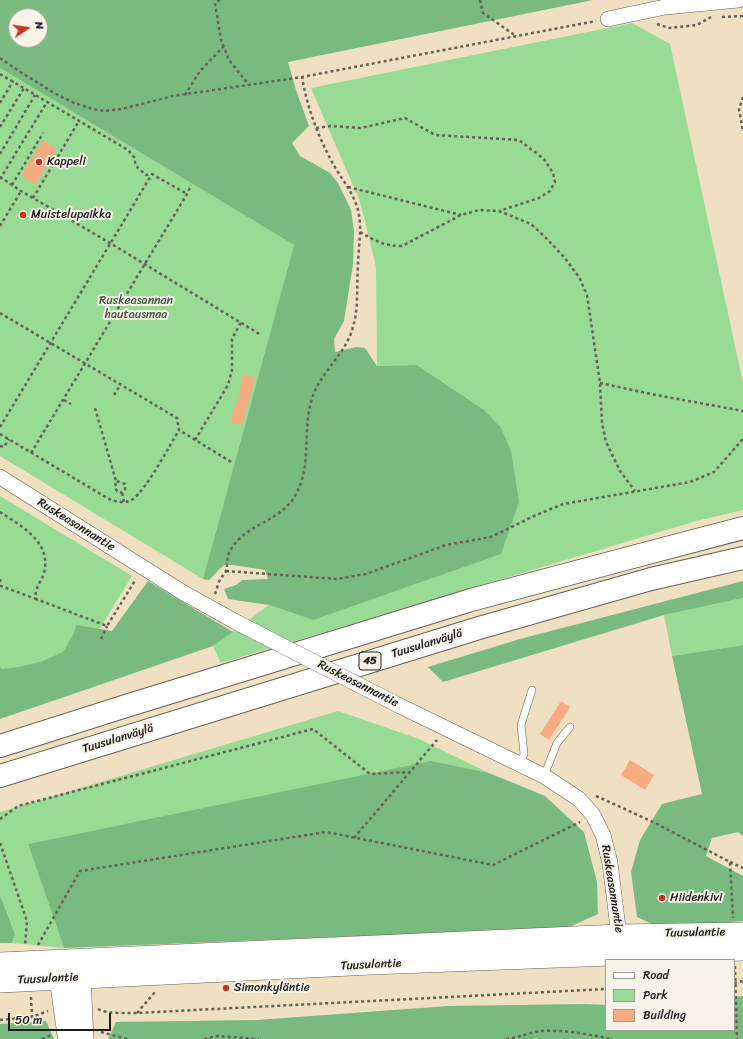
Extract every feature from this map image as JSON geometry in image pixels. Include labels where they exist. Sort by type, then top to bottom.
[{"type":"highway","name":"45","points":[[0,746],[471,600],[743,528]]},
{"type":"highway","name":"Tuusulanväylä","points":[[0,776],[479,628],[651,579],[743,558]]},
{"type":"main road","name":"Tuusulantie","points":[[0,982],[620,945],[743,933]]},
{"type":"main road","name":"Tuusulantie","points":[[0,962],[620,945],[739,957]]},
{"type":"main road","points":[[63,1036],[68,1035],[80,978],[69,959]]},
{"type":"main road","points":[[69,959],[60,978],[73,1007],[92,1036]]},
{"type":"street","points":[[608,19],[665,7],[738,0]]},
{"type":"street","name":"Ruskeasannantie","points":[[0,477],[209,608],[398,705],[544,776],[580,799],[593,815],[603,836],[610,863],[620,945]]},
{"type":"lane","points":[[520,765],[524,754],[521,725],[532,690]]},
{"type":"lane","points":[[544,776],[557,743],[570,727]]},
{"type":"path","points":[[220,0],[215,3],[221,40],[229,60],[249,85]]},
{"type":"path","points":[[480,0],[483,13],[517,36]]},
{"type":"path","points":[[710,18],[743,16]]},
{"type":"path","points":[[0,58],[56,94],[74,103],[93,109],[122,109],[151,101],[302,77],[608,19]]},
{"type":"path","points":[[185,95],[200,71],[224,46]]},
{"type":"path","points":[[0,79],[1,74],[128,150],[134,157],[136,166],[140,171],[146,175],[152,174],[187,194]]},
{"type":"path","points":[[209,608],[221,578],[226,571],[228,554],[249,532],[283,510],[292,500],[304,476],[307,452],[306,426],[311,401],[326,372],[348,341],[354,327],[357,311],[360,232],[358,206],[348,187],[332,163],[316,128],[302,77]]},
{"type":"path","points":[[0,103],[13,81]]},
{"type":"path","points":[[0,128],[24,88]]},
{"type":"path","points":[[0,154],[35,95]]},
{"type":"path","points":[[743,97],[739,109],[743,132]]},
{"type":"path","points":[[47,102],[0,178],[261,335]]},
{"type":"path","points":[[316,128],[331,126],[361,128],[405,118],[435,136],[519,140],[544,158],[553,173],[555,182],[550,191],[539,198],[498,211]]},
{"type":"path","points":[[33,198],[79,121]]},
{"type":"path","points":[[12,185],[43,133]]},
{"type":"path","points":[[0,427],[152,174]]},
{"type":"path","points":[[31,453],[191,185]]},
{"type":"path","points":[[348,187],[461,216]]},
{"type":"path","points":[[0,226],[21,191]]},
{"type":"path","points":[[360,232],[378,243],[392,246],[402,246],[461,216],[479,210],[498,211],[531,224],[560,253],[579,277],[587,295],[600,383],[602,423],[606,442],[620,471],[635,491]]},
{"type":"path","points":[[0,313],[177,418],[179,430],[146,484],[133,499],[124,502],[109,499],[0,434]]},
{"type":"path","points":[[195,440],[228,385],[232,370],[232,339],[240,322]]},
{"type":"path","points":[[600,383],[743,411]]},
{"type":"path","points":[[114,395],[120,385]]},
{"type":"path","points":[[64,400],[71,404]]},
{"type":"path","points":[[95,408],[116,480],[116,490],[122,493]]},
{"type":"path","points":[[179,430],[233,463]]},
{"type":"path","points":[[0,446],[4,447],[9,439]]},
{"type":"path","points":[[226,571],[336,579],[366,574],[446,545],[491,537],[563,504],[690,482],[714,472],[743,439]]},
{"type":"path","points":[[116,480],[125,484],[125,490],[122,493],[124,502]]},
{"type":"path","points":[[0,512],[36,539],[44,550],[46,564],[43,576],[36,590],[36,599]]},
{"type":"path","points":[[101,639],[144,567]]},
{"type":"path","points":[[0,579],[1,586],[108,626]]},
{"type":"path","points":[[0,819],[18,806],[313,729],[370,774],[410,772]]},
{"type":"path","points":[[354,838],[446,729]]},
{"type":"path","points":[[29,961],[80,871],[326,832],[493,865],[593,815]]},
{"type":"path","points":[[0,843],[28,921],[25,949],[29,961]]},
{"type":"path","points":[[730,862],[743,868]]},
{"type":"path","points":[[737,1039],[735,982],[739,957]]},
{"type":"path","points":[[735,982],[743,981]]},
{"type":"path","points":[[0,1020],[32,1016],[73,1007],[93,1005],[100,1011],[137,1013],[605,989]]},
{"type":"path","points":[[137,1013],[154,993],[160,990]]},
{"type":"path","points":[[506,1039],[518,1038],[541,1031],[581,1033],[611,1039]]},
{"type":"path","points":[[42,1039],[63,1036]]},
{"type":"path","points":[[92,1036],[127,1039]]},
{"type":"path","points":[[204,1039],[218,1036],[259,1039]]},
{"type":"green space","points":[[0,0],[593,0],[288,62],[309,126],[292,143],[300,156],[330,173],[338,183],[351,210],[354,231],[353,264],[344,321],[334,339],[335,352],[356,347],[365,348],[377,366],[417,365],[483,409],[501,428],[511,451],[519,502],[501,554],[313,620],[269,605],[228,599],[224,589],[236,585],[242,580],[268,579],[265,570],[226,564],[221,567],[209,580],[203,579],[294,245],[0,68]]},
{"type":"green space","points":[[632,23],[670,44],[743,383],[743,510],[696,521],[221,663],[213,646],[269,605],[313,620],[483,409],[417,365],[377,366],[376,267],[359,199],[311,88]]},
{"type":"green space","name":"Ruskeasannan hautausmaa","points":[[0,68],[294,245],[203,579],[0,456]]},
{"type":"green space","points":[[0,496],[132,576],[80,661],[0,681]]},
{"type":"green space","points":[[148,581],[233,632],[213,646],[0,719],[0,667],[2,669],[19,667],[43,661],[63,652],[73,635],[76,625],[112,631]]},
{"type":"green space","points":[[743,581],[743,598],[664,615],[443,682],[428,667],[520,639]]},
{"type":"green space","points":[[743,598],[743,645],[672,656],[664,615]]},
{"type":"green space","points":[[743,645],[743,836],[738,832],[712,838],[706,856],[743,876],[743,921],[663,929],[637,917],[631,872],[640,840],[662,804],[702,794],[672,656]]},
{"type":"green space","points":[[338,711],[419,739],[489,773],[431,762],[28,844],[64,948],[12,943],[15,933],[0,895],[0,812]]},
{"type":"green space","points":[[431,761],[489,773],[545,796],[584,832],[597,882],[598,914],[567,928],[64,948],[28,844]]},
{"type":"green space","points":[[0,895],[15,934],[12,943],[0,943]]},
{"type":"green space","points":[[743,996],[743,1039],[108,1039],[116,1022],[257,1020],[448,1006],[584,1004],[605,1005],[605,1031],[735,1031],[735,997]]},
{"type":"green space","points":[[46,1021],[54,1039],[0,1039],[0,1024]]},
{"type":"building","name":"Kappeli","points":[[43,140],[57,149],[35,184],[21,176]]},
{"type":"building","points":[[243,374],[255,378],[242,425],[230,422],[234,406],[236,407]]},
{"type":"building","points":[[561,701],[570,707],[549,740],[540,734]]},
{"type":"building","points":[[630,760],[654,775],[645,790],[621,775]]},
{"type":"place","name":"Kappeli","points":[[39,162]]},
{"type":"place","name":"Muistelupaikka","points":[[23,215]]},
{"type":"place","name":"Hiidenkivi","points":[[662,898]]},
{"type":"place","name":"Simonkyläntie","points":[[226,988]]}]
